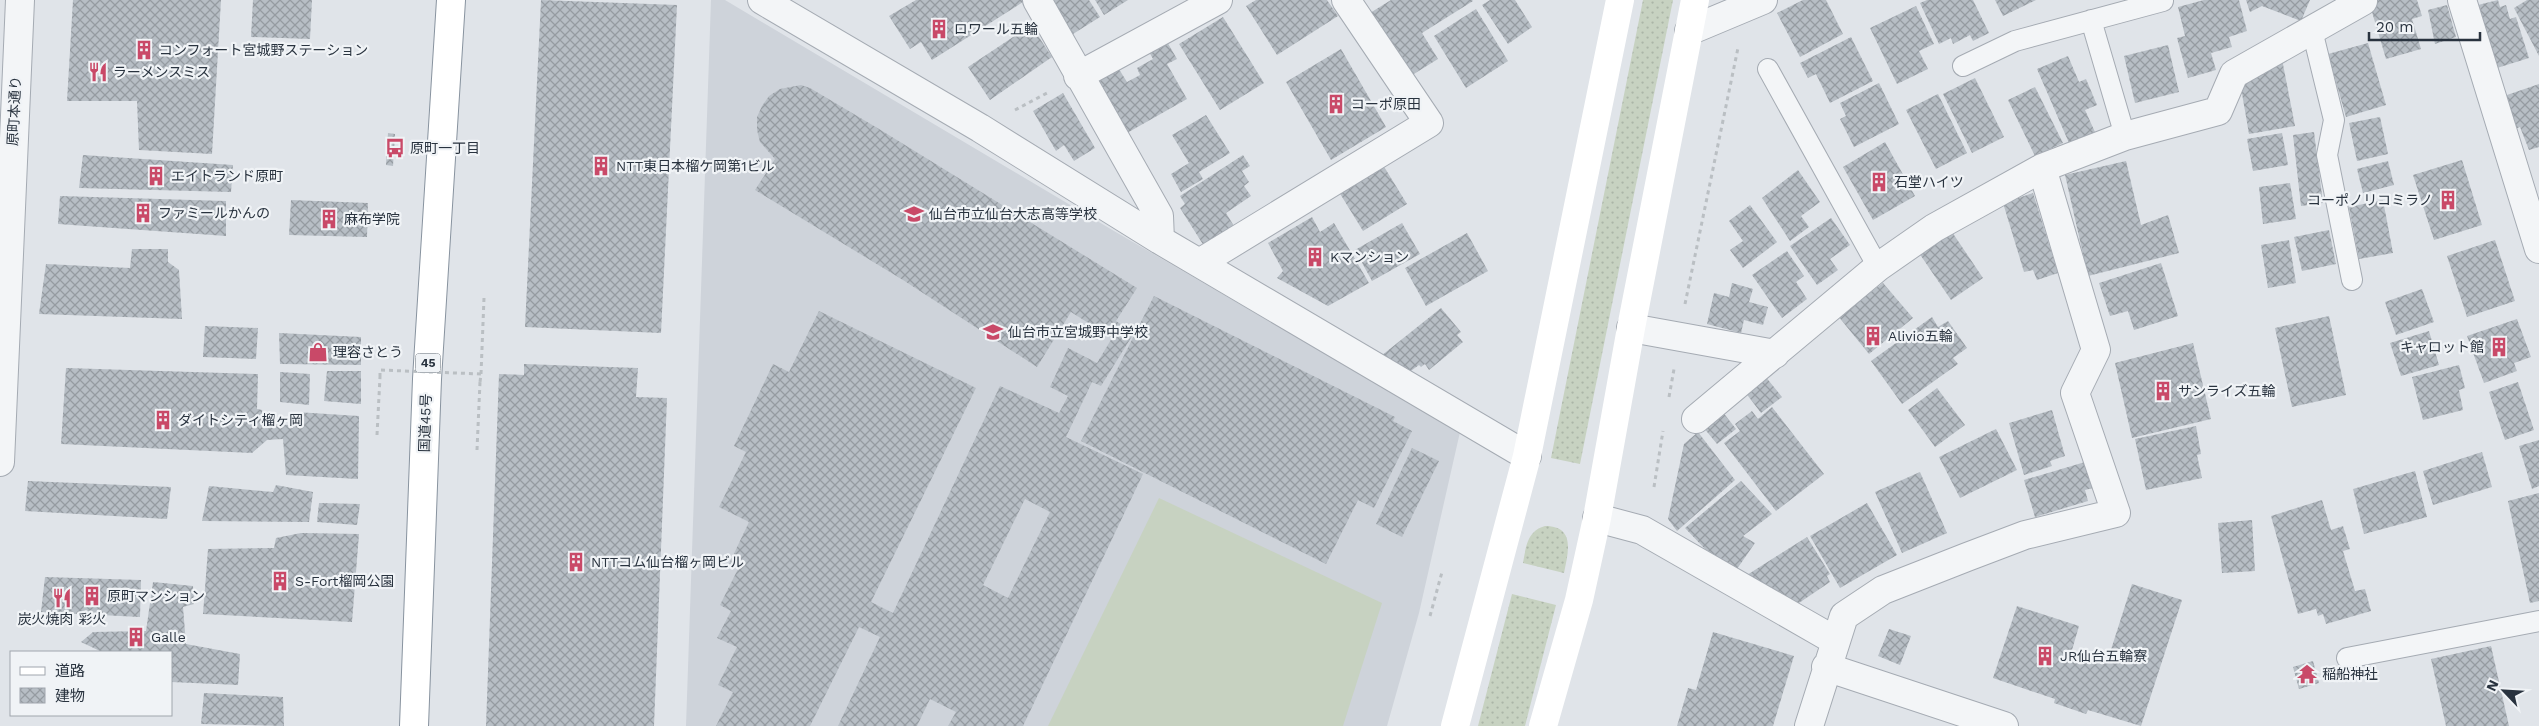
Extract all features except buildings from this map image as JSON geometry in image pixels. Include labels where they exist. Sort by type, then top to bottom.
[{"type":"main road","name":"国道45号","points":[[414,726],[427,379],[451,0]]},
{"type":"main road","points":[[1455,726],[1527,456],[1620,0]]},
{"type":"main road","points":[[1543,726],[1579,600],[1597,518],[1631,328],[1695,0]]},
{"type":"street","name":"原町本通り","points":[[0,462],[6,186],[20,0]]},
{"type":"street","points":[[762,0],[980,128],[1160,240],[1201,262],[1527,456]]},
{"type":"street","points":[[1037,0],[1158,216],[1160,240]]},
{"type":"street","points":[[1078,76],[1218,0]]},
{"type":"street","points":[[1201,262],[1429,123],[1346,0]]},
{"type":"street","points":[[1689,31],[1763,0]]},
{"type":"street","points":[[2462,0],[2539,249]]},
{"type":"street","points":[[1696,419],[1878,267],[1934,228],[2042,168],[2126,136],[2218,111],[2234,74],[2364,1]]},
{"type":"street","points":[[1809,726],[1834,640],[1844,616],[1883,590],[2025,535],[2116,513],[2075,393],[2096,350],[2042,168]]},
{"type":"street","points":[[1631,328],[1775,354]]},
{"type":"street","points":[[1597,518],[1642,530],[1834,640]]},
{"type":"street","points":[[1826,668],[2004,726]]},
{"type":"lane","points":[[1963,66],[2015,41],[2162,1]]},
{"type":"lane","points":[[2091,20],[2126,136]]},
{"type":"lane","points":[[2312,30],[2334,120],[2327,155],[2352,280]]},
{"type":"lane","points":[[1768,69],[1878,267]]},
{"type":"lane","points":[[2347,658],[2539,621]]},
{"type":"path","points":[[1684,308],[1739,42]]},
{"type":"path","points":[[980,128],[1078,76]]},
{"type":"path","points":[[477,450],[484,298]]},
{"type":"path","points":[[377,436],[380,370],[481,374]]},
{"type":"path","points":[[1430,616],[1442,572]]},
{"type":"shaded area","name":"仙台市立宮城野中学校","points":[[711,0],[725,0],[1114,231],[1460,432],[1419,613],[1387,726],[686,726]]},
{"type":"green space","points":[[1643,0],[1673,0],[1580,464],[1551,458]]},
{"type":"green space","points":[[1159,498],[1382,603],[1343,726],[1048,726]]},
{"type":"green space","points":[[1545,526],[1555,527],[1566,536],[1568,549],[1564,573],[1523,563],[1528,540],[1534,532]]},
{"type":"green space","points":[[1512,594],[1556,605],[1525,726],[1478,726]]},
{"type":"place","name":"ロワール五輪","points":[[939,29]]},
{"type":"place","name":"コンフォート宮城野ステーション","points":[[144,50]]},
{"type":"place","name":"ラーメンスミス","points":[[98,72]]},
{"type":"place","name":"コーポ原田","points":[[1336,104]]},
{"type":"place","name":"原町一丁目","points":[[395,148]]},
{"type":"place","name":"NTT東日本榴ケ岡第1ビル","points":[[601,166]]},
{"type":"place","name":"エイトランド原町","points":[[156,176]]},
{"type":"place","name":"石堂ハイツ","points":[[1879,182]]},
{"type":"place","name":"コーポノリコミラノ","points":[[2448,200]]},
{"type":"place","name":"ファミールかんの","points":[[143,213]]},
{"type":"place","name":"仙台市立仙台大志高等学校","points":[[914,214]]},
{"type":"place","name":"麻布学院","points":[[329,219]]},
{"type":"place","name":"Kマンション","points":[[1315,257]]},
{"type":"place","name":"仙台市立宮城野中学校","points":[[993,332]]},
{"type":"place","name":"Alivio五輪","points":[[1873,336]]},
{"type":"place","name":"キャロット館","points":[[2499,347]]},
{"type":"place","name":"理容さとう","points":[[318,352]]},
{"type":"place","name":"サンライズ五輪","points":[[2163,391]]},
{"type":"place","name":"ダイトシティ榴ヶ岡","points":[[163,420]]},
{"type":"place","name":"NTTコム仙台榴ヶ岡ビル","points":[[576,562]]},
{"type":"place","name":"S-Fort榴岡公園","points":[[280,581]]},
{"type":"place","name":"原町マンション","points":[[92,596]]},
{"type":"place","name":"炭火焼肉 彩火","points":[[62,598]]},
{"type":"place","name":"Galle","points":[[136,637]]},
{"type":"place","name":"JR仙台五輪寮","points":[[2045,656]]},
{"type":"place","name":"稲船神社","points":[[2307,674]]}]
